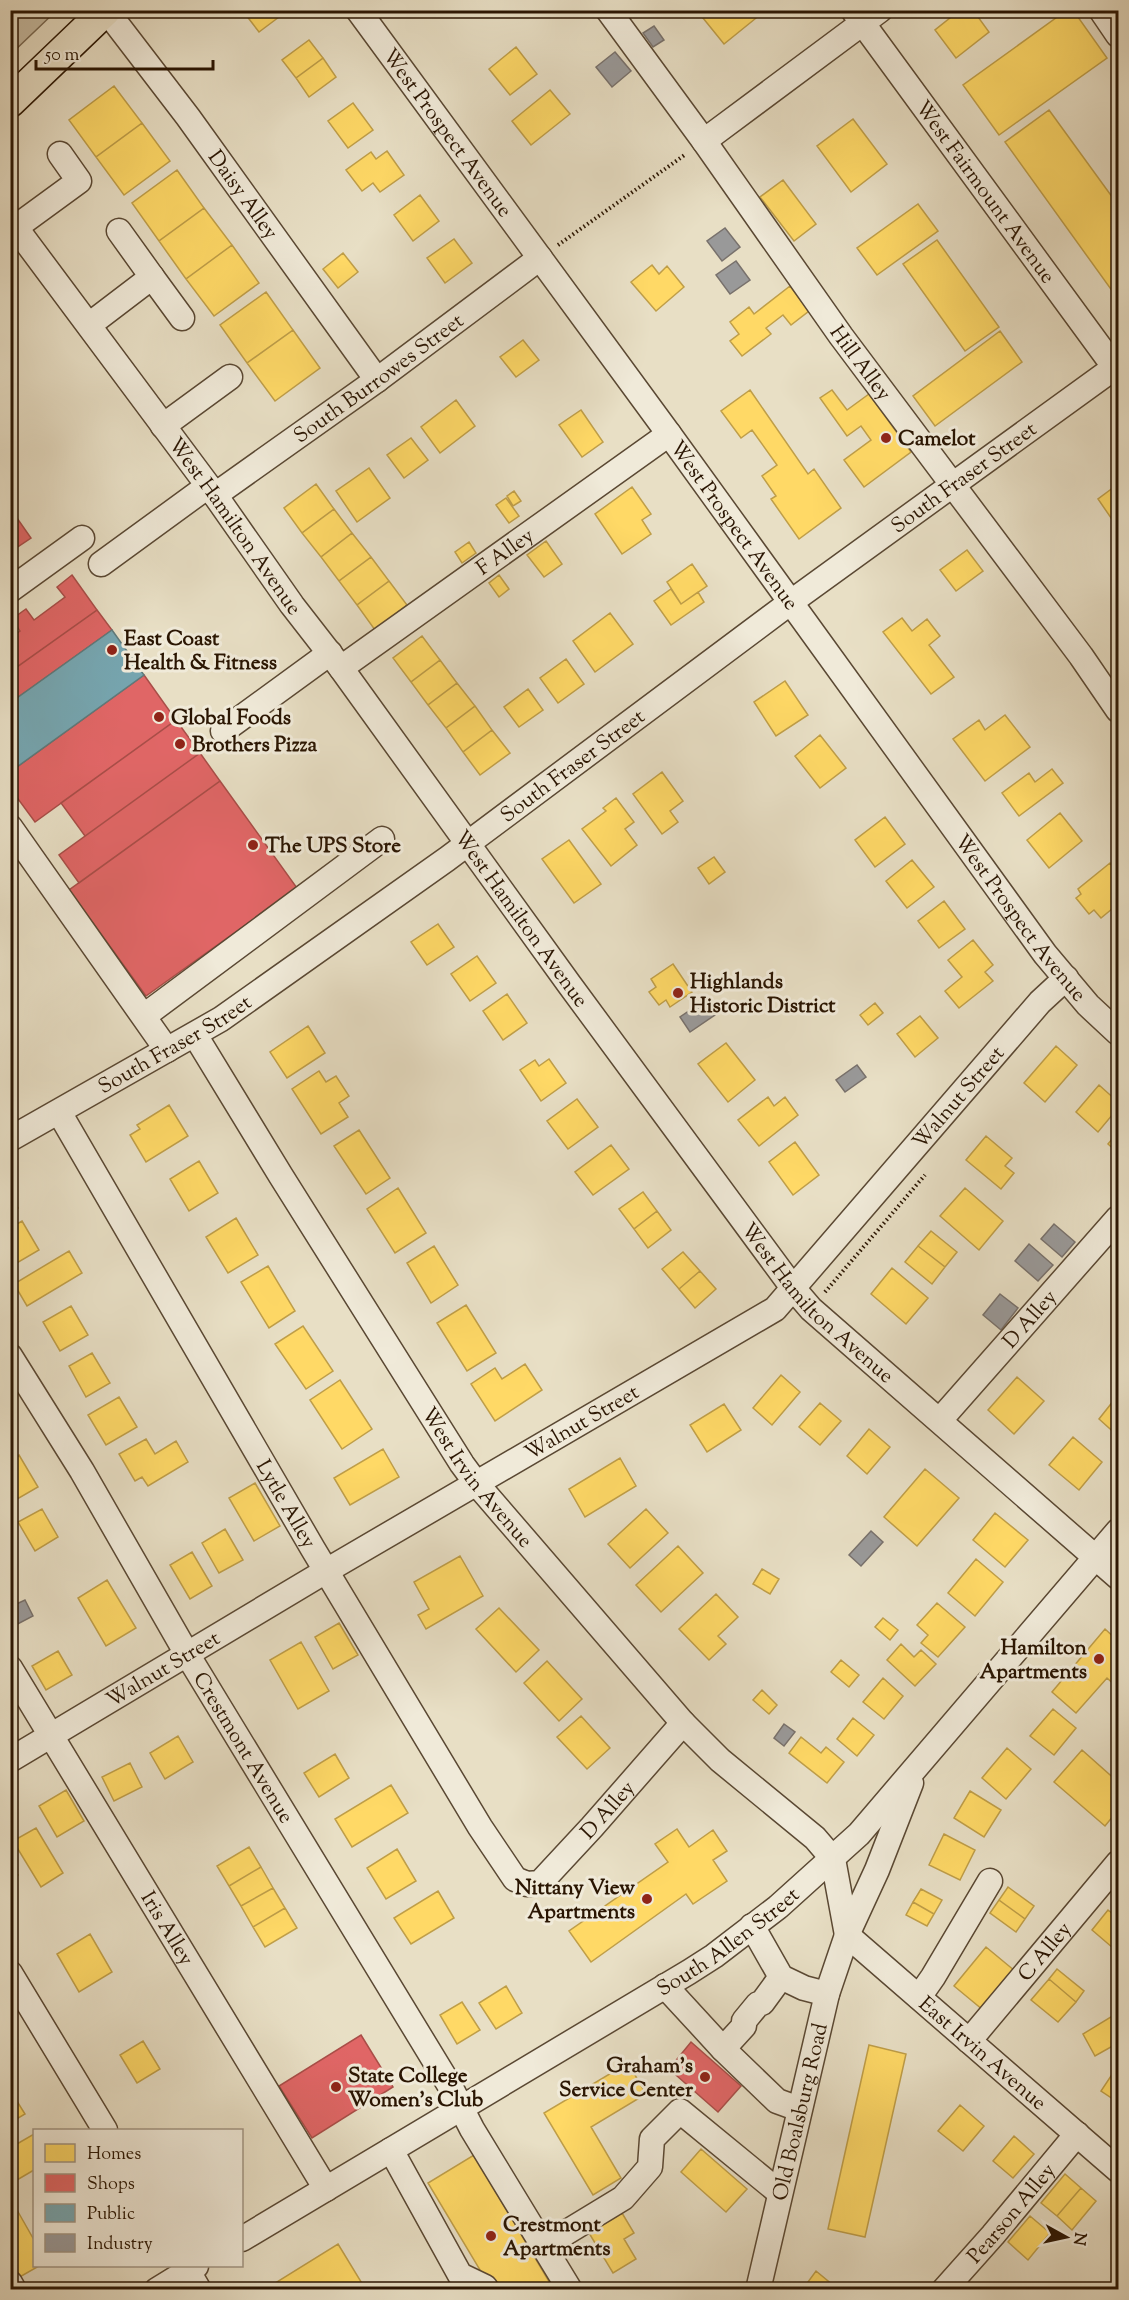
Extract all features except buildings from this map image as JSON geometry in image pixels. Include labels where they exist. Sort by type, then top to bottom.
[{"type":"main road","points":[[10,102],[106,10]]},
{"type":"street","name":"Daisy Alley","points":[[106,10],[188,117],[377,380]]},
{"type":"street","name":"West Prospect Avenue","points":[[358,10],[669,434],[1045,954],[1088,1005],[1119,1033]]},
{"type":"street","name":"Hill Alley","points":[[608,10],[704,141],[841,336],[1119,710]]},
{"type":"street","points":[[1101,10],[1119,35]]},
{"type":"street","points":[[704,141],[865,15]]},
{"type":"street","name":"West Fairmount Avenue","points":[[865,15],[1117,368]]},
{"type":"street","points":[[13,223],[79,182],[60,154]]},
{"type":"street","name":"West Hamilton Avenue","points":[[13,223],[335,661],[568,984],[793,1288],[811,1309],[1119,1577]]},
{"type":"street","points":[[119,231],[182,318]]},
{"type":"street","name":"South Burrowes Street","points":[[101,564],[377,380],[540,258]]},
{"type":"street","points":[[88,325],[152,277]]},
{"type":"street","name":"South Fraser Street","points":[[10,1139],[221,1019],[467,843],[791,602],[1117,368]]},
{"type":"street","points":[[163,426],[230,376]]},
{"type":"street","name":"F Alley","points":[[223,731],[335,661],[669,434]]},
{"type":"street","points":[[10,590],[82,538]]},
{"type":"street","points":[[10,827],[166,1050]]},
{"type":"street","points":[[144,1016],[382,839]]},
{"type":"street","name":"Walnut Street","points":[[10,1760],[326,1571],[775,1309],[1040,1002],[1066,978]]},
{"type":"street","name":"West Irvin Avenue","points":[[195,1035],[287,1186],[476,1483],[683,1723],[720,1760],[815,1838],[833,1859]]},
{"type":"street","name":"Lytle Alley","points":[[59,1112],[326,1571],[480,1827],[515,1879],[527,1884]]},
{"type":"street","name":"D Alley","points":[[940,1420],[1119,1218]]},
{"type":"street","name":"Crestmont Avenue","points":[[10,1356],[82,1471],[187,1654],[570,2289]]},
{"type":"street","name":"South Allen Street","points":[[243,2238],[714,1956],[778,1907],[859,1834],[1119,1531]]},
{"type":"street","name":"Iris Alley","points":[[10,1668],[326,2189]]},
{"type":"street","name":"D Alley","points":[[527,1884],[540,1883],[683,1723]]},
{"type":"street","name":"Old Boalsburg Road","points":[[758,2289],[827,1994],[847,1935],[876,1870],[918,1764]]},
{"type":"street","name":"Old Boalsburg Road","points":[[833,1859],[847,1935]]},
{"type":"street","name":"C Alley","points":[[969,2041],[1114,1878]]},
{"type":"street","points":[[919,1997],[990,1881]]},
{"type":"street","points":[[752,1926],[781,1977],[804,1988],[827,1994]]},
{"type":"street","name":"East Irvin Avenue","points":[[847,1935],[1119,2170]]},
{"type":"street","points":[[10,1973],[104,2129]]},
{"type":"street","points":[[723,2049],[744,2026],[744,2021],[758,2004],[762,2003],[781,1977]]},
{"type":"street","points":[[665,1986],[723,2049],[777,2101],[799,2109]]},
{"type":"street","points":[[544,2246],[623,2198],[650,2167],[652,2139],[680,2111],[780,2193]]},
{"type":"street","name":"Pearson Alley","points":[[944,2289],[993,2235],[1077,2134]]},
{"type":"street","points":[[391,2150],[460,2275],[487,2289]]},
{"type":"street","points":[[157,2289],[192,2273]]},
{"type":"street","points":[[10,2283],[14,2289]]},
{"type":"path","points":[[559,244],[704,141]]},
{"type":"shaded area","points":[[11,10],[56,10],[56,11],[11,54]]},
{"type":"place","name":"Camelot","points":[[886,438]]},
{"type":"place","name":"East Coast Health & Fitness","points":[[112,650]]},
{"type":"place","name":"Global Foods","points":[[159,717]]},
{"type":"place","name":"Brothers Pizza","points":[[180,744]]},
{"type":"place","name":"The UPS Store","points":[[253,845]]},
{"type":"place","name":"Highlands Historic District","points":[[678,993]]},
{"type":"place","name":"Hamilton Apartments","points":[[1099,1659]]},
{"type":"place","name":"Nittany View Apartments","points":[[647,1899]]},
{"type":"place","name":"Graham's Service Center","points":[[705,2077]]},
{"type":"place","name":"State College Women's Club","points":[[336,2087]]},
{"type":"place","name":"Crestmont Apartments","points":[[491,2236]]}]
